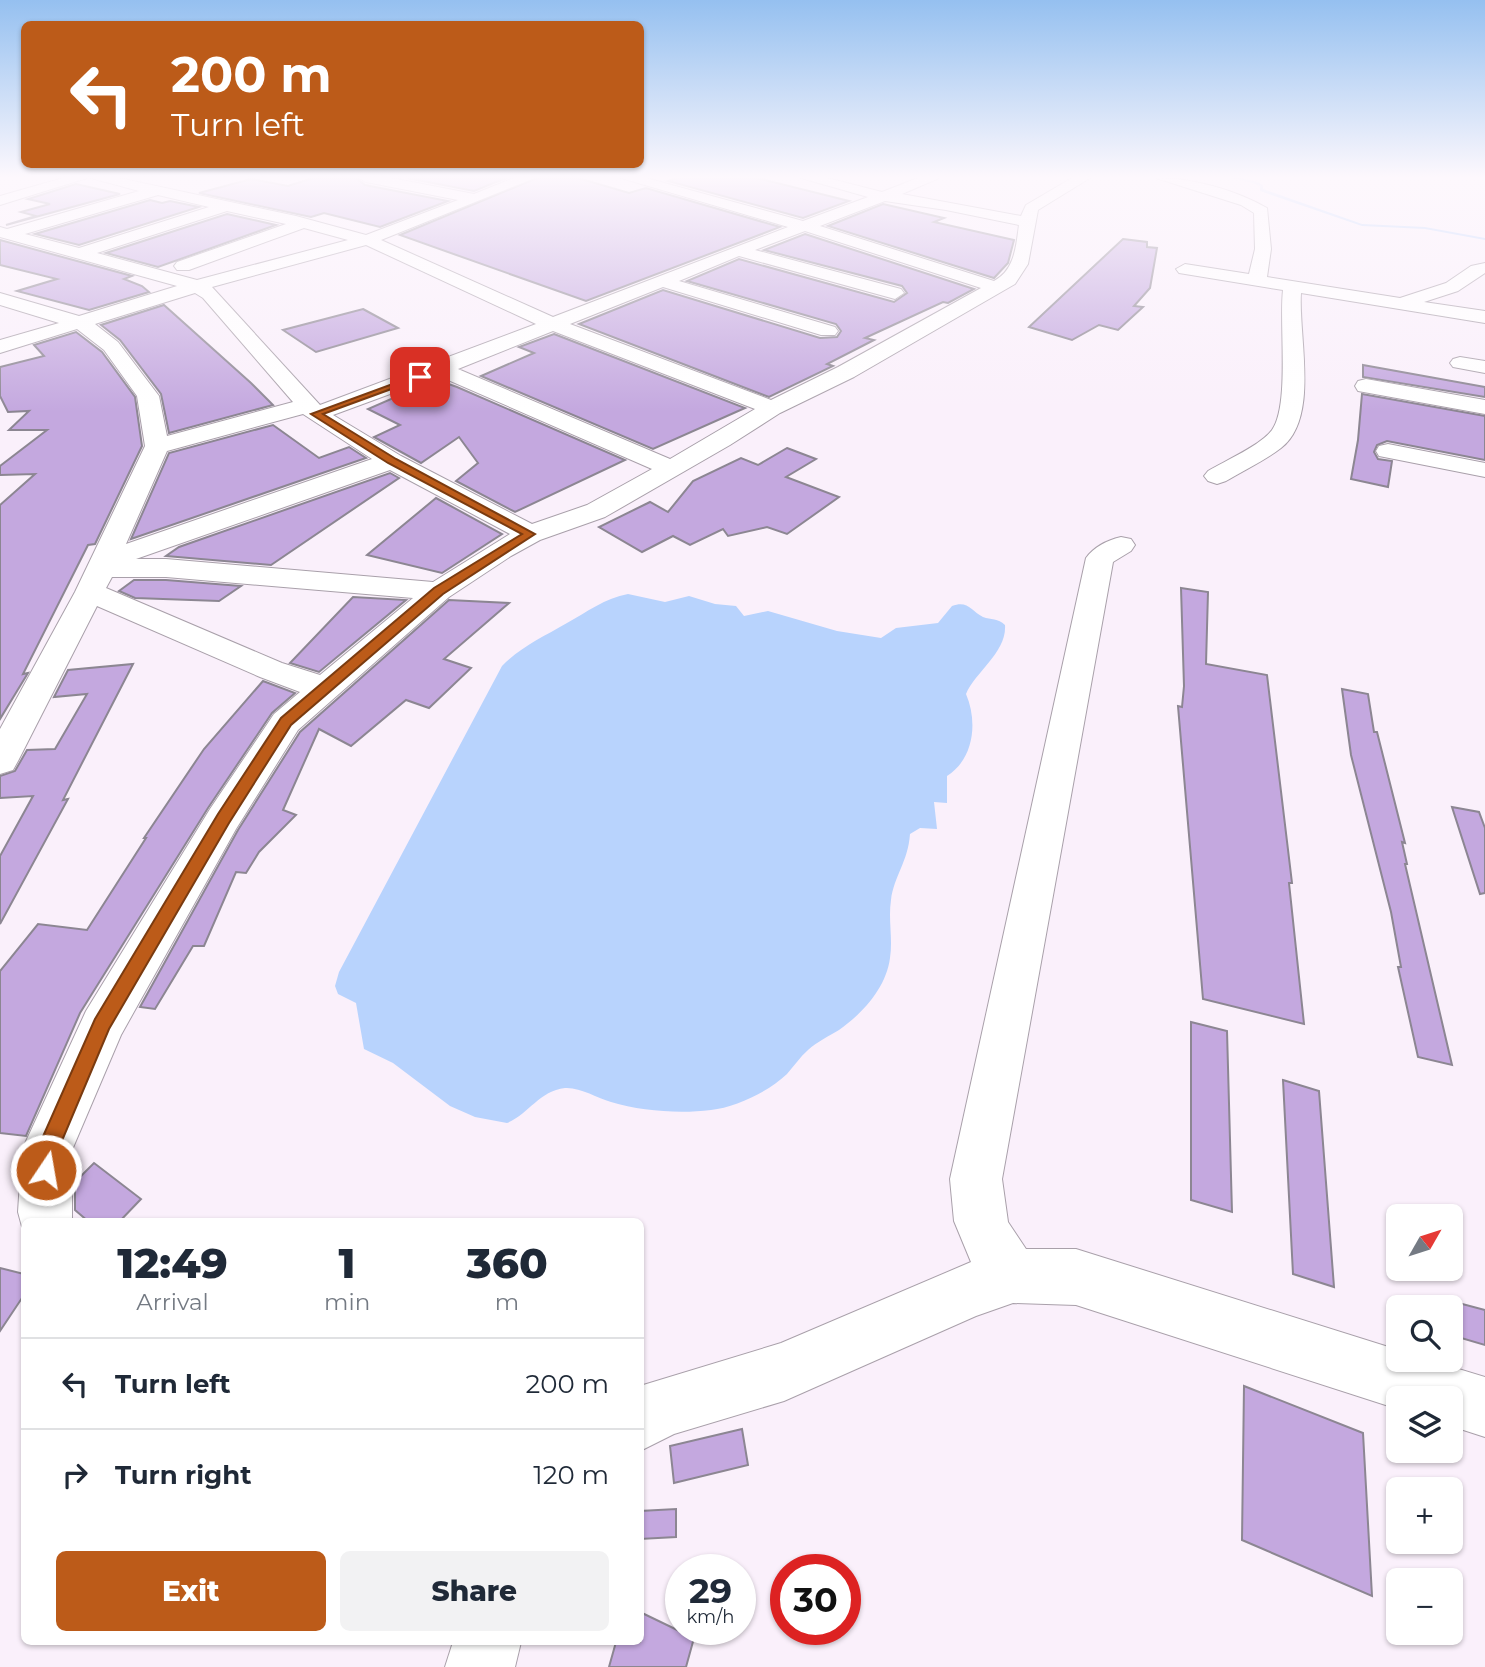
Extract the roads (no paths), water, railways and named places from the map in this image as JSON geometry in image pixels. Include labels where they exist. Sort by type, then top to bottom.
[{"type":"street","points":[[86,256],[197,286],[210,294],[312,410],[392,461],[530,534]]},
{"type":"street","points":[[158,275],[212,256]]},
{"type":"street","points":[[0,347],[197,286],[309,256]]},
{"type":"street","points":[[402,256],[554,325],[772,408]]},
{"type":"street","points":[[156,446],[312,410],[440,369],[726,256]]},
{"type":"street","points":[[756,256],[895,293]]},
{"type":"street","points":[[904,256],[995,287]]},
{"type":"street","points":[[45,1218],[47,1150],[102,1025],[223,818],[286,722],[439,591],[530,534],[596,512],[772,408],[846,372],[1009,280],[1018,270],[1022,256]]},
{"type":"street","points":[[1256,281],[1262,256]]},
{"type":"street","points":[[1399,303],[1452,287],[1477,270],[1485,268]]},
{"type":"street","points":[[1185,269],[1485,317]]},
{"type":"street","points":[[661,281],[828,331]]},
{"type":"street","points":[[1217,476],[1283,435],[1289,420],[1294,373],[1290,326],[1292,288]]},
{"type":"street","points":[[0,299],[81,323],[111,346],[148,396],[156,446],[98,573],[0,761]]},
{"type":"street","points":[[1460,363],[1485,367]]},
{"type":"street","points":[[440,369],[672,469]]},
{"type":"street","points":[[1366,386],[1485,407]]},
{"type":"street","points":[[1388,451],[1485,470]]},
{"type":"street","points":[[98,573],[392,461]]},
{"type":"street","points":[[1013,1276],[987,1242],[978,1217],[976,1179],[1100,558],[1121,545]]},
{"type":"street","points":[[98,573],[166,568],[439,591]]},
{"type":"street","points":[[98,573],[271,670],[323,688]]},
{"type":"street","points":[[644,1418],[660,1408],[784,1372],[970,1290],[1013,1276],[1076,1277],[1485,1407]]},
{"type":"street","points":[[480,1667],[486,1645]]},
{"type":"water","points":[[628,594],[665,602],[689,596],[715,604],[736,606],[744,616],[768,611],[837,631],[881,638],[896,628],[938,623],[952,606],[962,604],[983,617],[1005,625],[1004,635],[996,653],[966,694],[972,716],[971,739],[963,760],[947,776],[947,803],[934,802],[937,829],[920,828],[910,834],[907,853],[891,900],[891,951],[888,969],[872,999],[857,1016],[812,1047],[771,1087],[741,1102],[721,1108],[686,1112],[647,1110],[565,1088],[548,1093],[507,1123],[475,1117],[450,1106],[393,1063],[364,1049],[356,1003],[338,994],[335,986],[339,972],[502,666],[525,647],[589,610]]}]
